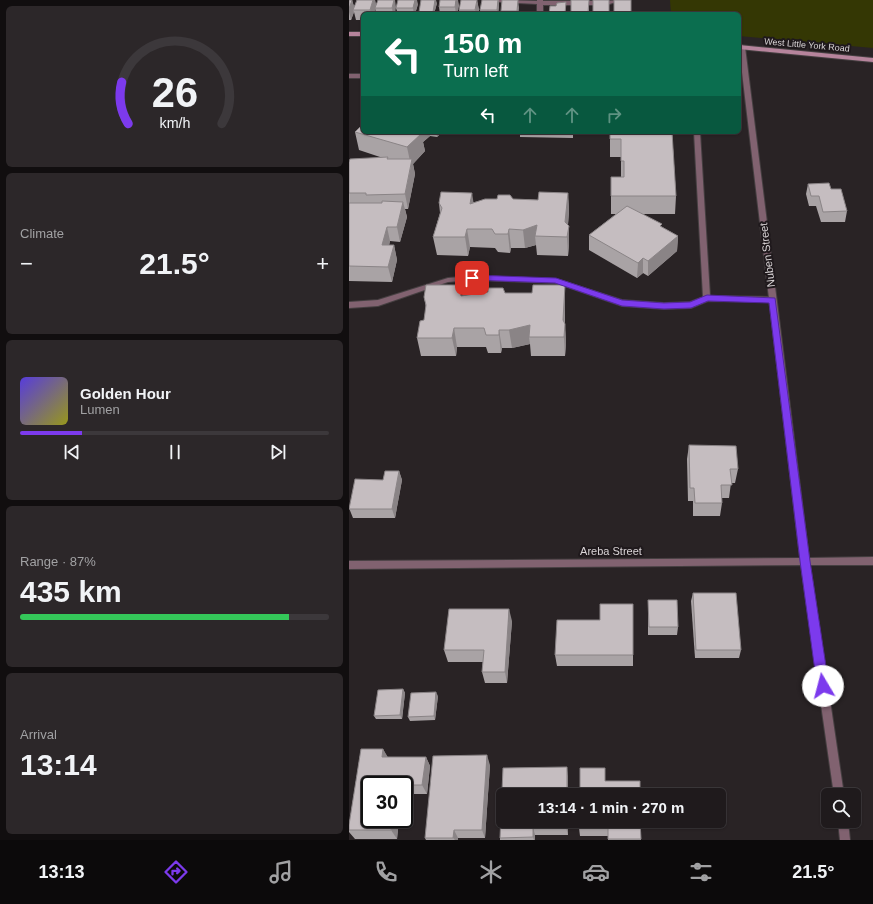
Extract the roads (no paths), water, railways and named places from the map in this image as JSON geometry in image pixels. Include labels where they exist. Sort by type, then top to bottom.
[{"type":"street","points":[[499,0],[607,3],[618,0]]},
{"type":"street","points":[[539,1],[540,12]]},
{"type":"street","points":[[349,34],[361,34]]},
{"type":"street","name":"West Little York Road","points":[[741,47],[873,60]]},
{"type":"street","name":"Nuben Street","points":[[741,55],[805,561],[838,788]]},
{"type":"street","points":[[349,76],[361,76]]},
{"type":"street","points":[[697,134],[707,298]]},
{"type":"street","points":[[349,305],[378,303],[448,280],[472,278],[556,281],[622,303],[664,306],[691,305],[707,298],[773,300]]},
{"type":"street","name":"Areba Street","points":[[349,565],[873,561]]},
{"type":"street","points":[[844,828],[845,840]]}]
